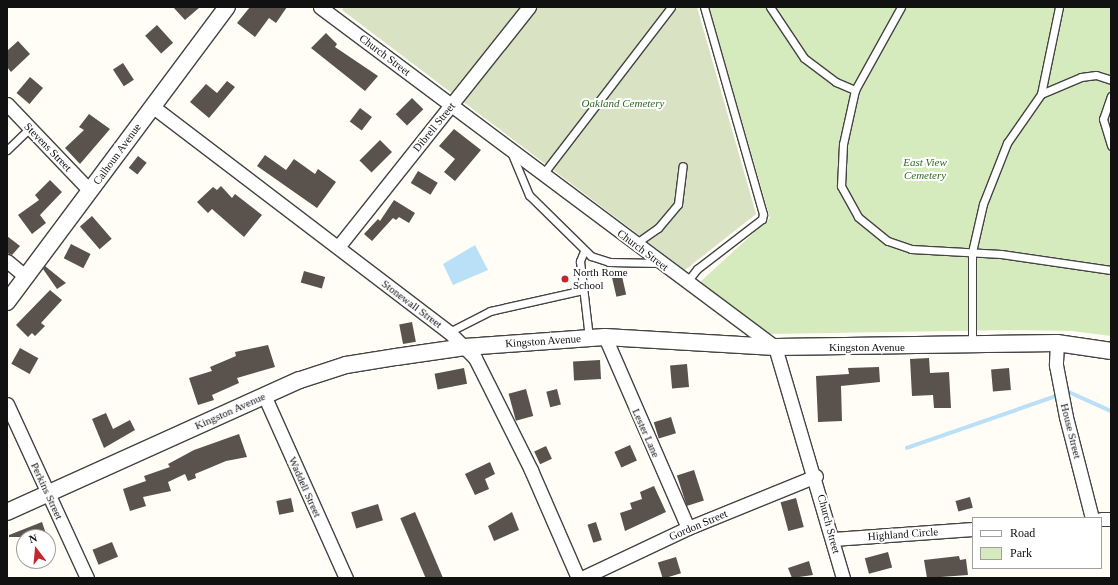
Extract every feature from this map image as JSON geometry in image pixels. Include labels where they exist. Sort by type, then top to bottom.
[{"type":"street","name":"Calhoun Avenue","points":[[7,302],[226,7]]},
{"type":"street","name":"Church Street","points":[[320,7],[686,283],[775,347],[816,476],[844,578]]},
{"type":"street","name":"Dibrell Street","points":[[338,247],[529,7]]},
{"type":"street","name":"Stevens Street","points":[[7,104],[90,191]]},
{"type":"street","name":"Stonewall Street","points":[[152,106],[450,332],[475,358],[531,470],[578,578]]},
{"type":"street","points":[[7,261],[26,277]]},
{"type":"street","name":"Kingston Avenue","points":[[7,512],[264,396],[346,365],[465,347],[597,337],[775,347],[1057,343],[1111,351]]},
{"type":"street","name":"Lester Lane","points":[[597,337],[688,528]]},
{"type":"street","name":"House Street","points":[[1057,343],[1056,366],[1066,417],[1092,517]]},
{"type":"street","name":"Waddell Street","points":[[264,396],[346,578]]},
{"type":"street","name":"Perkins Street","points":[[7,404],[86,578]]},
{"type":"street","name":"Gordon Street","points":[[582,578],[688,528],[816,476]]},
{"type":"street","name":"Highland Circle","points":[[833,539],[972,529]]},
{"type":"lane","points":[[543,174],[671,7]]},
{"type":"lane","points":[[686,283],[698,270],[762,219],[763,214],[704,7]]},
{"type":"lane","points":[[770,7],[804,58],[836,82],[855,90]]},
{"type":"lane","points":[[901,7],[855,90],[840,176],[846,200],[858,217],[888,241],[911,249],[972,252],[1111,270]]},
{"type":"lane","points":[[972,345],[972,252],[983,204],[1007,143],[1041,94],[1059,7]]},
{"type":"lane","points":[[1041,94],[1081,77],[1096,75],[1111,80]]},
{"type":"lane","points":[[1111,96],[1103,119],[1111,146]]},
{"type":"lane","points":[[7,150],[30,128]]},
{"type":"lane","points":[[510,150],[529,195],[584,251],[609,262],[660,263]]},
{"type":"lane","points":[[635,244],[658,228],[678,204],[683,166]]},
{"type":"lane","points":[[584,251],[580,261],[583,290],[597,337]]},
{"type":"lane","points":[[450,332],[490,311],[583,290]]},
{"type":"green space","name":"Oakland Cemetery","points":[[344,7],[697,7],[756,214],[685,270],[342,10]]},
{"type":"green space","name":"East View Cemetery","points":[[709,7],[1111,7],[1111,336],[1072,331],[1010,330],[770,334],[700,282],[770,218]]},
{"type":"water","points":[[475,245],[488,270],[453,285],[443,264]]},
{"type":"building","points":[[173,7],[200,7],[185,20]]},
{"type":"building","points":[[250,7],[287,7],[276,23],[269,18],[255,37],[237,23]]},
{"type":"building","points":[[157,25],[173,43],[161,54],[145,36]]},
{"type":"building","points":[[326,33],[337,44],[335,47],[378,76],[365,91],[311,48]]},
{"type":"building","points":[[18,41],[30,54],[11,72],[7,67],[7,51]]},
{"type":"building","points":[[123,63],[134,80],[124,86],[113,70]]},
{"type":"building","points":[[30,77],[43,88],[30,104],[17,93]]},
{"type":"building","points":[[227,81],[235,87],[209,118],[190,102],[206,84],[217,93]]},
{"type":"building","points":[[412,98],[423,109],[407,126],[396,114]]},
{"type":"building","points":[[360,108],[372,117],[362,131],[350,122]]},
{"type":"building","points":[[89,114],[110,129],[80,164],[65,148],[84,130],[79,127]]},
{"type":"building","points":[[454,129],[481,150],[455,181],[444,172],[455,159],[439,146]]},
{"type":"building","points":[[380,140],[392,152],[372,173],[359,161]]},
{"type":"building","points":[[265,155],[286,170],[294,159],[315,174],[318,169],[336,182],[317,208],[257,166]]},
{"type":"building","points":[[138,156],[147,163],[137,175],[129,168]]},
{"type":"building","points":[[418,171],[438,183],[431,195],[411,183]]},
{"type":"building","points":[[50,180],[62,192],[40,215],[46,223],[32,234],[18,215],[39,200],[35,195]]},
{"type":"building","points":[[221,186],[232,198],[235,194],[262,215],[244,237],[212,209],[208,213],[197,202],[213,187],[217,190]]},
{"type":"building","points":[[394,200],[415,213],[409,223],[399,217],[396,220],[393,218],[372,241],[364,234],[378,219],[380,221]]},
{"type":"building","points":[[92,216],[112,239],[100,249],[80,226]]},
{"type":"building","points":[[7,236],[20,246],[12,255],[7,253]]},
{"type":"building","points":[[71,244],[91,254],[83,268],[64,258]]},
{"type":"building","points":[[45,266],[66,283],[57,289],[43,269]]},
{"type":"building","points":[[304,271],[325,277],[322,289],[301,283]]},
{"type":"building","points":[[621,272],[626,294],[616,297],[611,274]]},
{"type":"building","points":[[50,290],[62,300],[41,323],[45,326],[35,336],[32,333],[28,337],[16,325]]},
{"type":"building","points":[[412,322],[416,342],[403,344],[399,324]]},
{"type":"building","points":[[268,345],[275,367],[237,378],[239,383],[212,395],[214,400],[198,405],[189,378],[212,371],[210,367],[236,356],[235,352]]},
{"type":"building","points":[[20,348],[38,358],[30,374],[11,364]]},
{"type":"building","points":[[929,358],[930,373],[949,372],[951,408],[934,408],[933,395],[912,396],[910,359]]},
{"type":"building","points":[[600,360],[601,379],[574,380],[573,361]]},
{"type":"building","points":[[687,364],[689,387],[672,388],[670,365]]},
{"type":"building","points":[[879,367],[880,382],[841,386],[842,421],[818,422],[816,376],[849,374],[848,368]]},
{"type":"building","points":[[464,368],[467,384],[438,389],[435,374]]},
{"type":"building","points":[[1009,368],[1011,390],[993,391],[991,370]]},
{"type":"building","points":[[526,389],[533,416],[516,421],[509,394]]},
{"type":"building","points":[[557,389],[561,405],[550,407],[546,392]]},
{"type":"building","points":[[106,413],[113,429],[130,420],[135,430],[104,448],[92,419]]},
{"type":"building","points":[[671,417],[676,433],[659,439],[654,422]]},
{"type":"building","points":[[239,434],[247,457],[226,461],[195,474],[196,478],[188,481],[185,474],[168,482],[171,491],[143,497],[146,506],[130,511],[123,489],[146,481],[144,476],[170,467],[168,464],[194,450]]},
{"type":"building","points":[[630,445],[637,461],[621,467],[614,452]]},
{"type":"building","points":[[546,446],[552,459],[540,464],[534,451]]},
{"type":"building","points":[[490,462],[495,474],[485,479],[489,489],[475,495],[465,474]]},
{"type":"building","points":[[694,470],[704,500],[687,506],[677,476]]},
{"type":"building","points":[[654,486],[666,512],[625,531],[620,513],[632,509],[630,503],[642,499],[640,492]]},
{"type":"building","points":[[970,497],[973,508],[958,512],[956,501]]},
{"type":"building","points":[[291,498],[294,512],[279,515],[276,501]]},
{"type":"building","points":[[796,498],[804,527],[788,531],[781,502]]},
{"type":"building","points":[[378,504],[383,520],[356,528],[351,512]]},
{"type":"building","points":[[415,512],[443,578],[426,578],[400,518]]},
{"type":"building","points":[[512,512],[519,530],[494,541],[488,526]]},
{"type":"building","points":[[42,522],[44,529],[24,529]]},
{"type":"building","points":[[596,522],[602,540],[593,543],[587,525]]},
{"type":"building","points":[[16,532],[16,537],[9,537],[9,535]]},
{"type":"building","points":[[112,542],[118,557],[99,565],[93,550]]},
{"type":"building","points":[[888,552],[892,567],[869,574],[865,558]]},
{"type":"building","points":[[959,556],[960,560],[966,559],[968,575],[927,578],[924,560]]},
{"type":"building","points":[[676,557],[681,573],[663,578],[658,563]]},
{"type":"building","points":[[809,561],[813,575],[792,578],[788,568]]},
{"type":"waterway","points":[[1065,393],[1069,392],[1111,411]]},
{"type":"waterway","points":[[907,448],[1059,395]]},
{"type":"place","name":"North Rome School","points":[[565,279]]}]
